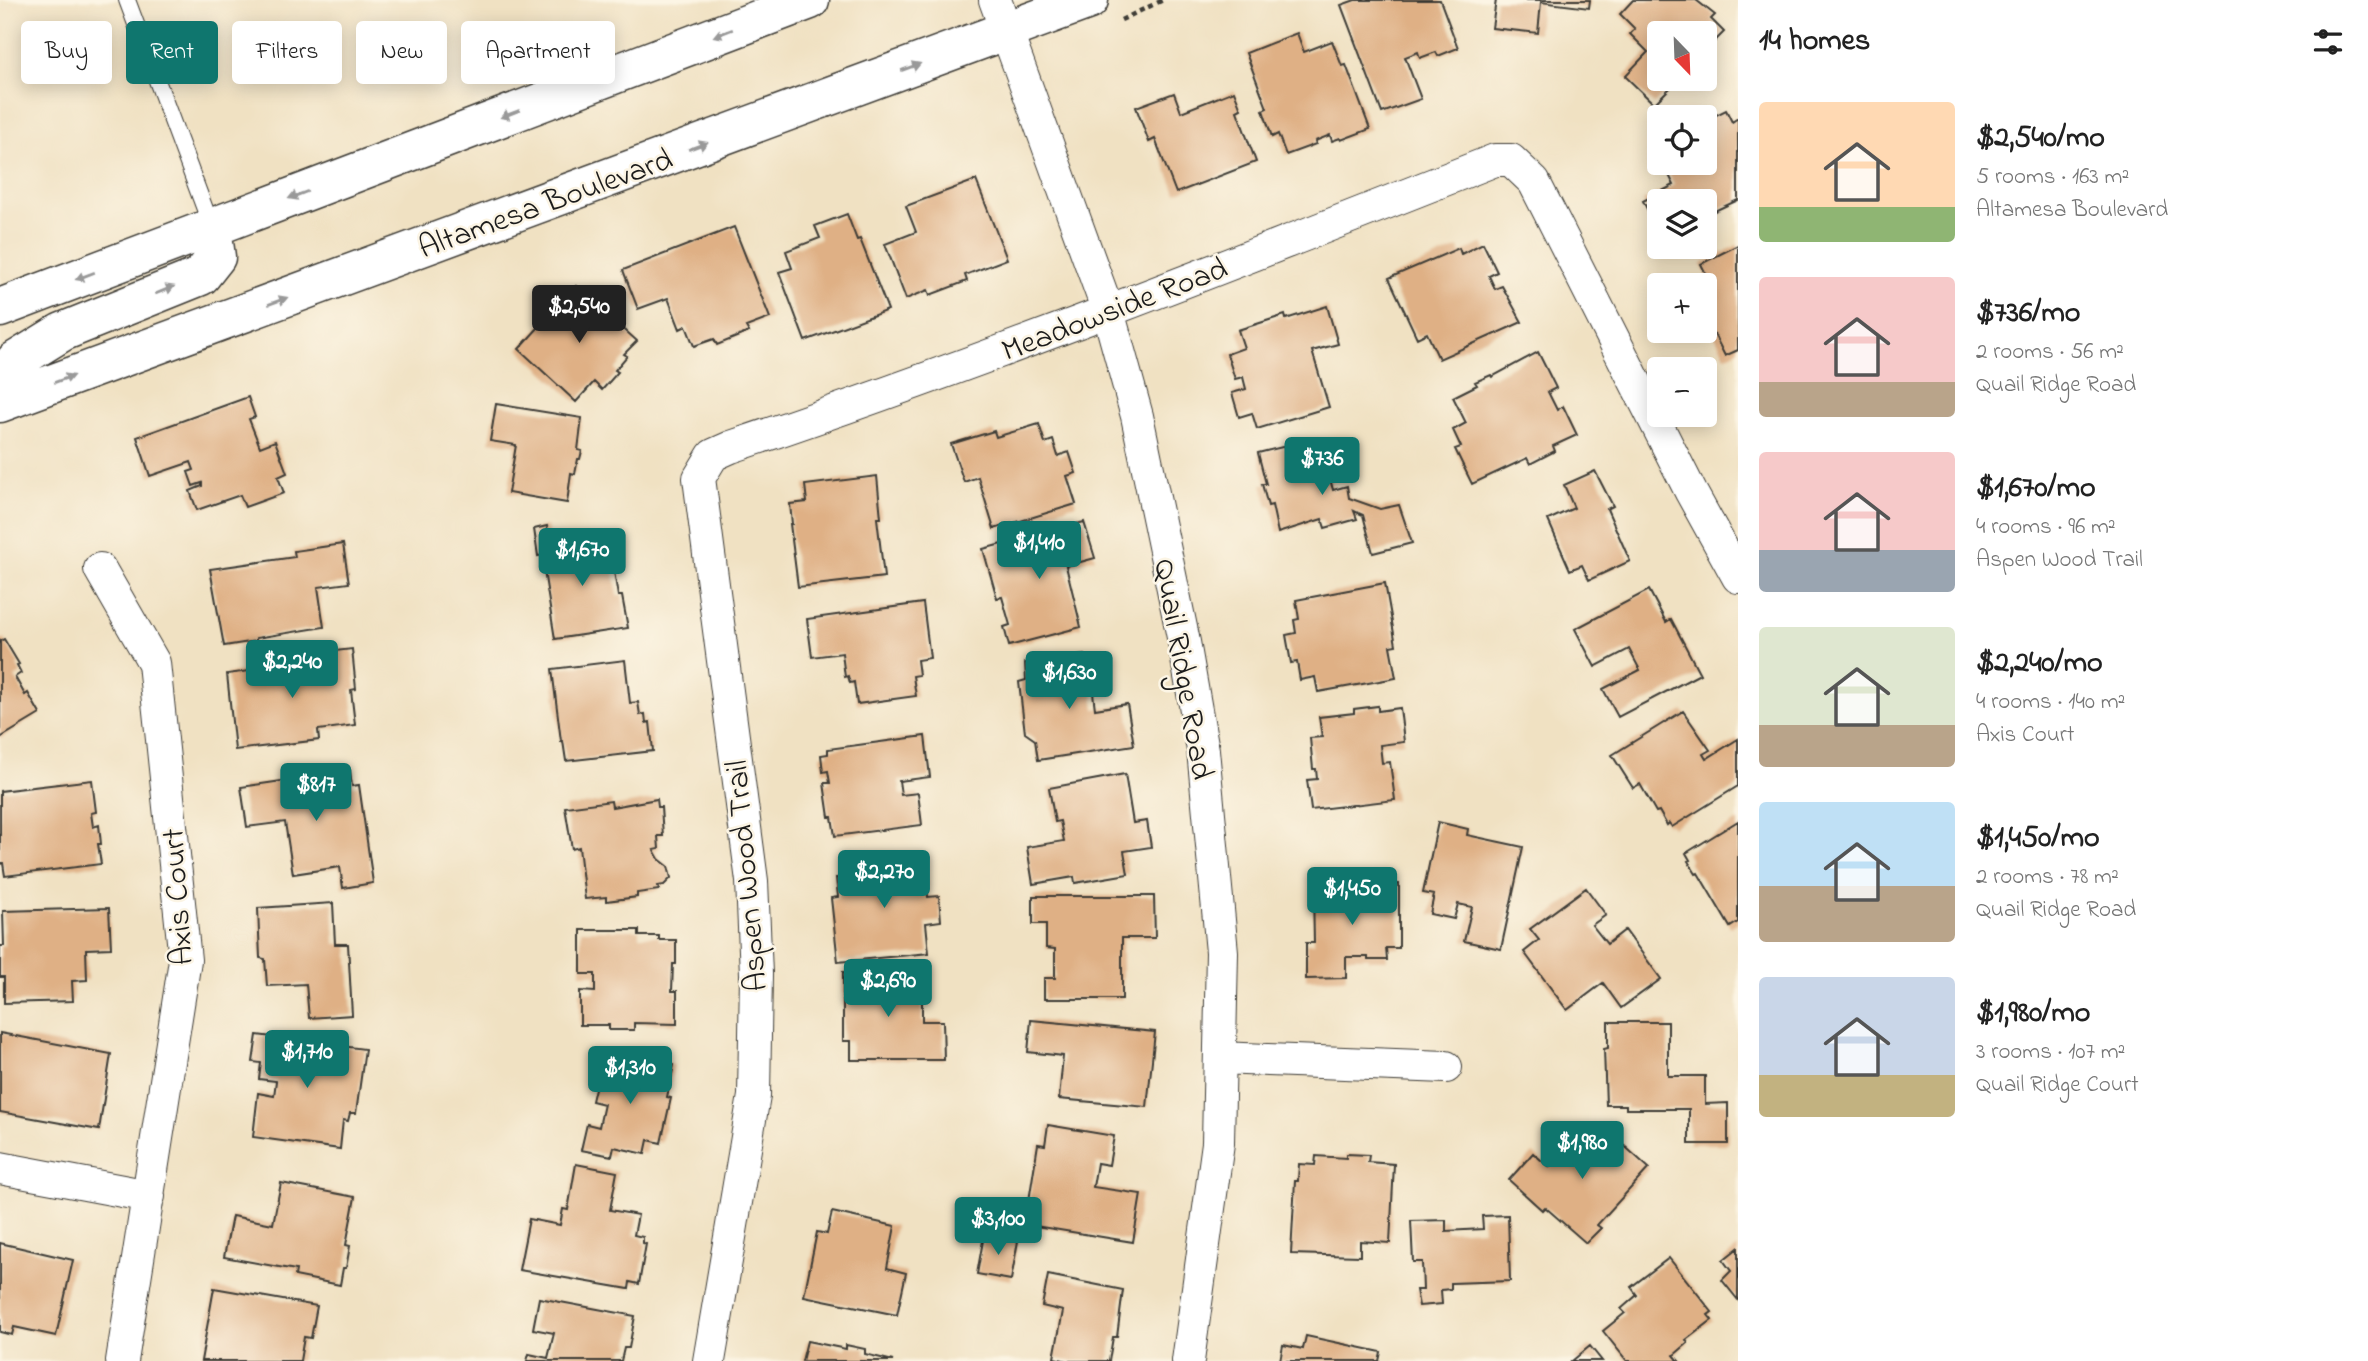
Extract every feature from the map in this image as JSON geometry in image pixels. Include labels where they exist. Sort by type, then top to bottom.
[{"type":"main road","points":[[0,308],[810,0]]},
{"type":"main road","name":"Altamesa Boulevard","points":[[0,403],[1001,16],[1089,0]]},
{"type":"main road","points":[[0,380],[15,361],[62,332],[201,276],[216,257],[212,228]]},
{"type":"street","name":"Quail Ridge Road","points":[[1001,16],[1108,311],[1137,416],[1184,642],[1203,750],[1222,952],[1218,1143],[1188,1361]]},
{"type":"street","name":"Meadowside Road","points":[[731,447],[869,400],[1108,311],[1495,160],[1511,160],[1534,182],[1691,492],[1738,577]]},
{"type":"street","name":"Aspen Wood Trail","points":[[709,1361],[754,1096],[756,974],[752,881],[699,478],[713,455],[731,447]]},
{"type":"street","name":"Axis Court","points":[[100,569],[154,663],[185,960],[122,1361]]},
{"type":"street","points":[[1220,1058],[1446,1067]]},
{"type":"street","points":[[0,1168],[149,1196]]},
{"type":"lane","points":[[127,0],[212,228]]},
{"type":"building","points":[[1355,0],[1440,0],[1458,48],[1438,56],[1436,52],[1420,58],[1418,52],[1405,57],[1421,99],[1382,113],[1341,5]]},
{"type":"building","points":[[1496,0],[1590,0],[1589,8],[1541,2],[1538,33],[1492,28]]},
{"type":"building","points":[[1633,0],[1696,0],[1715,15],[1711,19],[1713,21],[1647,21],[1647,51],[1630,34],[1635,29],[1620,14]]},
{"type":"building","points":[[1717,25],[1724,32],[1717,39]]},
{"type":"building","points":[[1297,33],[1304,52],[1332,41],[1342,66],[1346,65],[1370,129],[1341,140],[1332,141],[1330,135],[1315,141],[1316,144],[1286,155],[1278,134],[1272,137],[1263,110],[1267,108],[1246,53]]},
{"type":"building","points":[[1647,53],[1647,91],[1667,91],[1654,104],[1625,76]]},
{"type":"building","points":[[1234,91],[1241,109],[1237,111],[1256,162],[1176,193],[1155,139],[1149,142],[1136,107],[1174,93],[1181,112]]},
{"type":"building","points":[[1726,110],[1732,122],[1738,118],[1738,200],[1717,210],[1717,189],[1666,189],[1674,185],[1669,175],[1717,175],[1717,114]]},
{"type":"building","points":[[976,180],[1007,259],[965,275],[967,281],[930,295],[928,290],[906,299],[885,244],[916,232],[906,206]]},
{"type":"building","points":[[847,214],[857,240],[860,239],[888,310],[805,341],[779,272],[792,268],[786,251],[820,238],[815,226]]},
{"type":"building","points":[[734,227],[770,318],[746,327],[749,332],[717,345],[714,339],[694,346],[686,326],[680,329],[668,298],[638,309],[623,270]]},
{"type":"building","points":[[1483,243],[1497,272],[1489,276],[1495,289],[1502,286],[1522,322],[1439,359],[1427,333],[1417,338],[1389,278],[1459,248],[1461,254]]},
{"type":"building","points":[[1738,245],[1738,350],[1725,356],[1717,340],[1717,273],[1706,273],[1701,264],[1717,259],[1717,256]]},
{"type":"building","points":[[576,286],[637,341],[624,354],[627,356],[615,370],[618,372],[602,390],[594,382],[576,402],[519,349]]},
{"type":"building","points":[[1327,306],[1338,344],[1312,351],[1329,407],[1257,429],[1252,413],[1239,417],[1232,393],[1246,389],[1243,377],[1235,379],[1227,354],[1244,348],[1238,330],[1285,315],[1286,319]]},
{"type":"building","points":[[1538,352],[1556,388],[1548,392],[1557,410],[1563,406],[1577,435],[1553,446],[1555,451],[1530,464],[1527,458],[1472,484],[1455,449],[1461,447],[1453,430],[1466,423],[1453,397],[1477,385],[1475,382],[1491,375],[1492,377]]},
{"type":"building","points":[[248,397],[255,417],[249,419],[260,447],[275,441],[287,473],[278,477],[284,493],[245,507],[240,495],[197,510],[190,491],[202,486],[202,483],[193,486],[188,472],[194,470],[191,462],[150,476],[137,437]]},
{"type":"building","points":[[496,404],[582,418],[578,450],[582,451],[575,474],[571,473],[567,503],[508,493],[516,445],[490,441]]},
{"type":"building","points":[[1039,424],[1045,443],[1053,440],[1058,456],[1069,452],[1076,473],[1067,476],[1076,504],[994,529],[978,477],[964,482],[951,444],[994,431],[996,437]]},
{"type":"building","points":[[1319,438],[1333,490],[1347,486],[1349,498],[1380,509],[1399,505],[1412,543],[1373,553],[1363,515],[1354,511],[1357,519],[1325,528],[1322,519],[1278,533],[1272,505],[1268,506],[1262,484],[1266,484],[1258,453]]},
{"type":"building","points":[[1595,471],[1613,506],[1607,509],[1630,561],[1589,580],[1582,565],[1570,570],[1548,520],[1574,508],[1564,485]]},
{"type":"building","points":[[877,476],[881,518],[877,518],[884,577],[798,587],[790,504],[807,502],[805,485]]},
{"type":"building","points":[[1084,522],[1095,558],[1066,566],[1081,627],[1009,646],[1004,627],[1010,625],[1002,597],[997,598],[983,549]]},
{"type":"building","points":[[547,526],[551,550],[609,540],[618,596],[622,596],[628,628],[555,639],[544,571],[554,568],[552,554],[538,556],[534,529]]},
{"type":"building","points":[[343,544],[349,583],[318,587],[324,627],[224,646],[210,569],[295,557],[294,551]]},
{"type":"building","points":[[1385,583],[1396,645],[1390,646],[1396,678],[1318,692],[1315,677],[1300,680],[1297,662],[1291,663],[1286,635],[1296,633],[1294,620],[1299,619],[1296,600]]},
{"type":"building","points":[[1649,590],[1666,622],[1671,619],[1700,674],[1618,717],[1603,689],[1640,670],[1629,649],[1595,667],[1575,629]]},
{"type":"building","points":[[923,603],[930,658],[917,660],[919,675],[913,676],[916,696],[857,704],[854,682],[850,683],[848,676],[845,677],[842,653],[812,657],[807,619]]},
{"type":"building","points":[[4,639],[19,664],[17,665],[21,673],[15,677],[40,714],[0,738],[0,641]]},
{"type":"building","points":[[352,649],[356,689],[351,690],[355,725],[318,730],[319,740],[235,750],[227,674],[294,665],[293,656]]},
{"type":"building","points":[[1084,655],[1087,676],[1091,676],[1095,709],[1127,704],[1134,745],[1038,760],[1035,740],[1025,733],[1019,682],[1026,680],[1025,663]]},
{"type":"building","points":[[625,660],[630,703],[638,702],[640,715],[645,714],[646,723],[650,722],[653,751],[566,761],[552,669]]},
{"type":"building","points":[[1378,706],[1378,711],[1400,708],[1404,742],[1380,745],[1382,763],[1390,762],[1395,800],[1311,810],[1307,780],[1317,779],[1316,769],[1313,769],[1310,738],[1322,737],[1319,717],[1354,713],[1354,709]]},
{"type":"building","points":[[1683,711],[1710,750],[1703,754],[1706,759],[1738,739],[1738,786],[1672,827],[1669,823],[1667,825],[1659,811],[1656,812],[1640,784],[1633,788],[1612,755]]},
{"type":"building","points":[[925,736],[930,777],[899,781],[901,795],[918,793],[922,825],[835,836],[824,783],[830,783],[828,771],[823,772],[821,755],[828,754],[828,749]]},
{"type":"building","points":[[350,771],[352,786],[359,785],[373,883],[343,888],[340,867],[293,874],[285,822],[247,827],[241,787]]},
{"type":"building","points":[[1125,774],[1133,823],[1147,821],[1151,847],[1124,851],[1128,874],[1075,883],[1074,877],[1033,884],[1027,847],[1064,841],[1060,821],[1055,822],[1049,788]]},
{"type":"building","points":[[92,780],[96,812],[91,813],[93,827],[99,825],[101,864],[5,876],[3,863],[0,863],[0,791]]},
{"type":"building","points":[[657,799],[658,807],[661,807],[663,836],[658,836],[659,849],[654,850],[659,859],[668,866],[671,878],[664,885],[658,886],[659,890],[637,893],[637,897],[606,901],[606,897],[585,899],[579,847],[572,849],[565,807],[611,801],[612,807]]},
{"type":"building","points":[[1738,821],[1738,922],[1730,927],[1688,861],[1690,860],[1686,853]]},
{"type":"building","points":[[1438,822],[1468,829],[1467,835],[1523,847],[1501,949],[1464,941],[1472,907],[1458,904],[1454,919],[1430,914],[1434,895],[1423,893]]},
{"type":"building","points":[[924,856],[928,897],[939,896],[941,921],[926,923],[929,953],[838,962],[831,898],[838,897],[836,878],[852,877],[851,863]]},
{"type":"building","points":[[1399,884],[1399,948],[1386,948],[1387,960],[1346,957],[1346,978],[1306,979],[1306,943],[1314,943],[1313,885]]},
{"type":"building","points":[[1586,888],[1606,915],[1592,925],[1607,944],[1625,930],[1661,979],[1621,1008],[1603,983],[1567,1010],[1524,952],[1539,940],[1530,929]]},
{"type":"building","points":[[1033,896],[1154,896],[1155,938],[1122,938],[1122,999],[1044,999],[1044,978],[1055,978],[1055,949],[1046,948],[1046,924],[1033,924]]},
{"type":"building","points":[[333,903],[335,944],[348,944],[352,1015],[309,1018],[306,984],[267,986],[265,959],[260,958],[258,908]]},
{"type":"building","points":[[109,908],[111,948],[86,949],[87,980],[72,981],[73,1001],[4,1003],[4,977],[0,977],[0,946],[4,946],[3,911]]},
{"type":"building","points":[[581,930],[639,930],[639,936],[659,936],[659,940],[676,940],[672,991],[677,991],[677,1024],[634,1023],[634,1030],[609,1030],[609,1025],[580,1025],[580,991],[595,992],[595,974],[581,974]]},
{"type":"building","points":[[843,972],[909,972],[909,994],[922,995],[922,1021],[943,1021],[944,1060],[851,1060],[851,1041],[843,1041]]},
{"type":"building","points":[[1031,1020],[1155,1032],[1147,1107],[1059,1099],[1063,1056],[1028,1052]]},
{"type":"building","points":[[1608,1022],[1668,1022],[1668,1076],[1705,1076],[1705,1104],[1728,1103],[1728,1144],[1689,1144],[1689,1109],[1626,1109],[1626,1105],[1606,1105],[1604,1049],[1608,1048]]},
{"type":"building","points":[[0,1033],[111,1054],[99,1130],[0,1112]]},
{"type":"building","points":[[257,1035],[365,1049],[356,1113],[350,1113],[348,1121],[343,1120],[340,1149],[253,1137],[258,1093],[274,1096],[276,1081],[259,1079],[261,1063],[253,1062]]},
{"type":"building","points":[[620,1053],[674,1065],[667,1097],[671,1098],[661,1143],[648,1140],[645,1154],[614,1147],[612,1156],[581,1150],[587,1124],[599,1127],[604,1104],[592,1101],[601,1063],[617,1067]]},
{"type":"building","points":[[1048,1125],[1114,1136],[1109,1165],[1097,1163],[1093,1187],[1141,1194],[1133,1242],[1035,1226],[1038,1209],[1028,1207],[1038,1144],[1045,1145]]},
{"type":"building","points":[[1589,1128],[1604,1142],[1611,1134],[1649,1168],[1597,1225],[1601,1228],[1586,1243],[1545,1207],[1542,1210],[1509,1180],[1533,1153],[1549,1167],[1583,1130],[1586,1132]]},
{"type":"building","points":[[1346,1154],[1369,1155],[1368,1162],[1394,1164],[1390,1243],[1360,1241],[1360,1256],[1291,1254],[1295,1181],[1298,1181],[1299,1164],[1315,1165],[1316,1156],[1346,1158]]},
{"type":"building","points":[[576,1164],[617,1172],[610,1210],[638,1215],[634,1235],[643,1237],[643,1243],[646,1244],[639,1284],[630,1282],[629,1289],[519,1270],[529,1219],[560,1225],[563,1209],[568,1210]]},
{"type":"building","points":[[281,1183],[355,1197],[346,1245],[350,1246],[340,1285],[295,1276],[296,1270],[224,1257],[232,1216],[273,1224]]},
{"type":"building","points":[[832,1212],[895,1226],[887,1268],[906,1273],[897,1315],[804,1296],[817,1232],[827,1234]]},
{"type":"building","points":[[1508,1215],[1510,1281],[1451,1283],[1451,1289],[1441,1290],[1442,1304],[1419,1306],[1416,1290],[1423,1290],[1422,1262],[1413,1262],[1411,1221],[1446,1220],[1446,1231],[1483,1229],[1482,1216]]},
{"type":"building","points":[[984,1235],[1018,1241],[1011,1280],[977,1274]]},
{"type":"building","points":[[0,1243],[73,1260],[56,1336],[14,1327],[12,1335],[0,1332]]},
{"type":"building","points":[[1738,1248],[1738,1300],[1722,1280],[1731,1271],[1723,1260]]},
{"type":"building","points":[[1669,1258],[1712,1312],[1708,1315],[1712,1320],[1686,1340],[1688,1343],[1674,1355],[1679,1361],[1627,1361],[1603,1331],[1625,1313],[1621,1309],[1637,1295],[1631,1287]]},
{"type":"building","points":[[1048,1275],[1123,1290],[1117,1337],[1113,1337],[1109,1361],[1068,1361],[1054,1358],[1063,1311],[1042,1306]]},
{"type":"building","points":[[214,1288],[317,1306],[311,1338],[304,1337],[300,1361],[201,1361]]},
{"type":"building","points":[[539,1298],[635,1316],[629,1348],[624,1348],[621,1361],[527,1361],[529,1354],[548,1358],[554,1333],[533,1329]]},
{"type":"building","points":[[1306,1336],[1381,1352],[1379,1361],[1280,1361],[1283,1345],[1303,1349]]},
{"type":"building","points":[[807,1341],[846,1349],[846,1345],[865,1349],[865,1354],[893,1361],[802,1361]]},
{"type":"building","points":[[1590,1346],[1602,1361],[1572,1361]]}]
